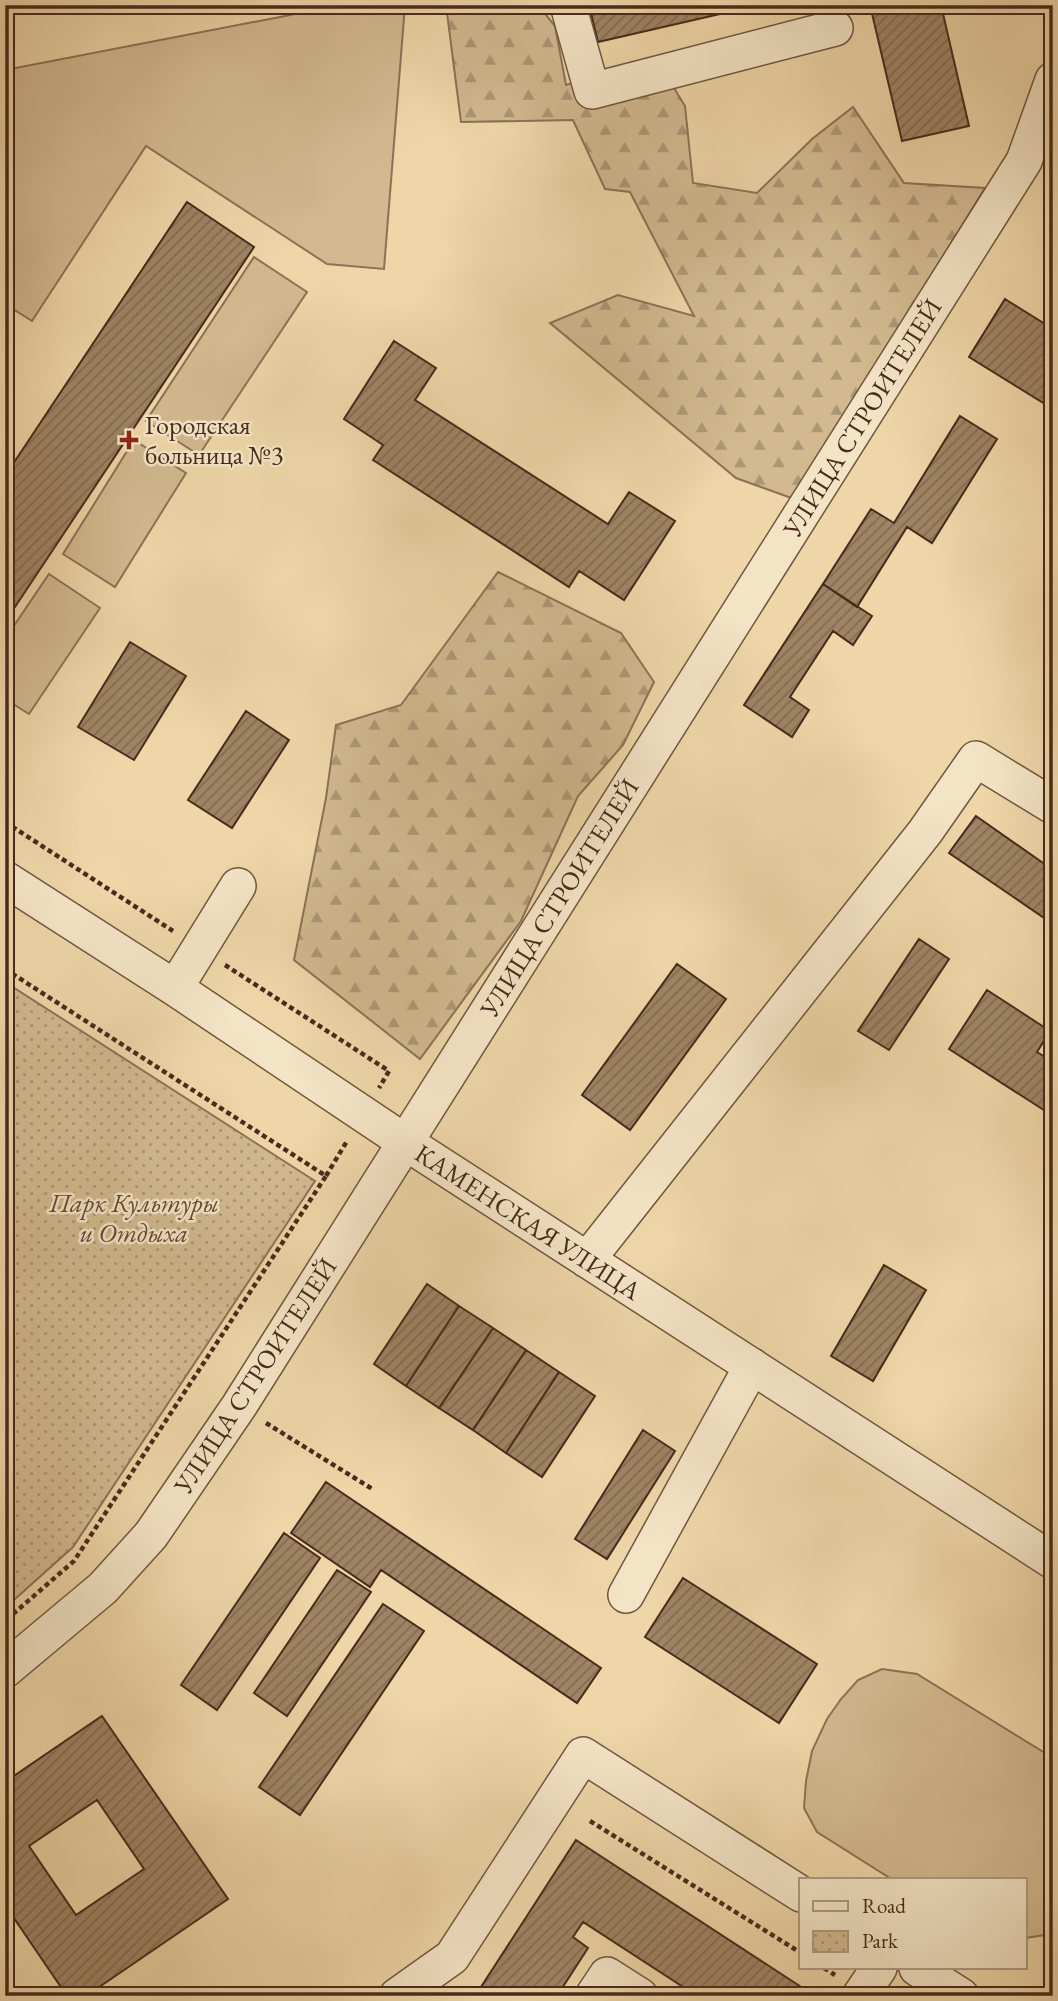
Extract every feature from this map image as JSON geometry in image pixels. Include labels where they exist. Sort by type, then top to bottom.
[{"type":"street","points":[[568,5],[592,91],[835,28]]},
{"type":"street","name":"УЛИЦА СТРОИТЕЛЕЙ","points":[[5,1670],[103,1588],[150,1535],[239,1406],[1024,161],[1053,80]]},
{"type":"street","points":[[587,1260],[925,832],[976,759],[1053,806]]},
{"type":"street","name":"КАМЕНСКАЯ УЛИЦА","points":[[5,879],[175,988],[405,1142],[1053,1561]]},
{"type":"street","points":[[175,988],[238,886]]},
{"type":"street","points":[[626,1594],[752,1366]]},
{"type":"street","points":[[397,1996],[452,1957],[583,1755],[799,1893]]},
{"type":"street","points":[[860,1996],[878,1969]]},
{"type":"street","points":[[919,1969],[961,1996]]},
{"type":"street","points":[[593,1996],[607,1975],[640,1996]]},
{"type":"path","points":[[5,969],[326,1176],[74,1561],[5,1621]]},
{"type":"path","points":[[239,1406],[374,1490]]},
{"type":"path","points":[[590,1821],[799,1952]]},
{"type":"green space","points":[[342,5],[405,5],[384,269],[327,264],[146,146],[32,321],[5,304],[5,70]]},
{"type":"green space","points":[[446,5],[538,5],[555,26],[566,85],[655,57],[685,106],[693,183],[757,193],[812,139],[853,107],[904,183],[985,188],[794,499],[736,478],[550,323],[618,295],[694,316],[630,192],[605,189],[573,120],[461,122]]},
{"type":"green space","points":[[254,257],[307,292],[199,455],[146,421]]},
{"type":"green space","points":[[134,440],[186,473],[115,587],[63,554]]},
{"type":"green space","points":[[498,572],[621,633],[654,682],[623,745],[578,796],[521,921],[420,1059],[294,960],[326,798],[336,725],[401,705]]},
{"type":"green space","points":[[49,574],[100,608],[29,714],[5,699],[5,639]]},
{"type":"green space","name":"Парк Культуры и Отдыха","points":[[5,982],[315,1181],[73,1547],[5,1608]]},
{"type":"green space","points":[[882,1669],[917,1674],[1053,1758],[1053,1930],[1045,1935],[1026,1938],[1026,1878],[890,1878],[817,1832],[804,1808],[812,1751],[827,1719],[858,1680]]},
{"type":"building","points":[[589,5],[759,5],[598,42]]},
{"type":"building","points":[[870,5],[941,5],[969,126],[902,141]]},
{"type":"building","points":[[187,202],[254,247],[5,622],[5,476]]},
{"type":"building","points":[[1005,299],[1053,329],[1053,409],[969,357]]},
{"type":"building","points":[[394,341],[436,368],[415,400],[608,524],[629,492],[675,521],[624,600],[579,571],[569,587],[373,460],[383,445],[344,419]]},
{"type":"building","points":[[960,416],[997,439],[932,543],[907,527],[857,607],[823,584],[871,509],[894,523]]},
{"type":"building","points":[[823,584],[872,616],[853,645],[833,631],[790,697],[809,710],[792,737],[744,705]]},
{"type":"building","points":[[130,642],[186,676],[134,760],[78,727]]},
{"type":"building","points":[[246,711],[289,740],[232,828],[188,800]]},
{"type":"building","points":[[976,816],[1053,870],[1053,924],[949,853]]},
{"type":"building","points":[[919,939],[949,959],[889,1050],[858,1031]]},
{"type":"building","points":[[677,964],[726,999],[630,1130],[582,1095]]},
{"type":"building","points":[[987,990],[1050,1031],[1037,1052],[1053,1062],[1053,1116],[949,1049]]},
{"type":"building","points":[[884,1265],[926,1290],[873,1381],[831,1356]]},
{"type":"building","points":[[427,1284],[459,1306],[406,1386],[374,1364]]},
{"type":"building","points":[[459,1306],[493,1328],[439,1408],[406,1386]]},
{"type":"building","points":[[493,1328],[526,1350],[473,1430],[439,1408]]},
{"type":"building","points":[[526,1350],[559,1372],[506,1453],[473,1430]]},
{"type":"building","points":[[559,1372],[595,1396],[542,1477],[506,1453]]},
{"type":"building","points":[[643,1430],[675,1451],[607,1559],[575,1539]]},
{"type":"building","points":[[326,1482],[601,1668],[577,1703],[381,1570],[370,1587],[291,1533]]},
{"type":"building","points":[[284,1533],[320,1558],[217,1710],[181,1685]]},
{"type":"building","points":[[337,1570],[371,1592],[287,1716],[254,1693]]},
{"type":"building","points":[[683,1578],[817,1664],[779,1723],[645,1637]]},
{"type":"building","points":[[383,1604],[424,1631],[300,1815],[259,1787]]},
{"type":"building","points":[[102,1716],[228,1899],[86,1996],[67,1996],[5,1905],[5,1782]],"holes":[[[97,1800],[144,1869],[76,1915],[29,1846]]]},
{"type":"building","points":[[576,1840],[815,1996],[697,1996],[583,1922],[573,1937],[588,1948],[557,1996],[494,1996],[481,1987]]},
{"type":"place","name":"Городская больница №3","points":[[129,440]]}]
